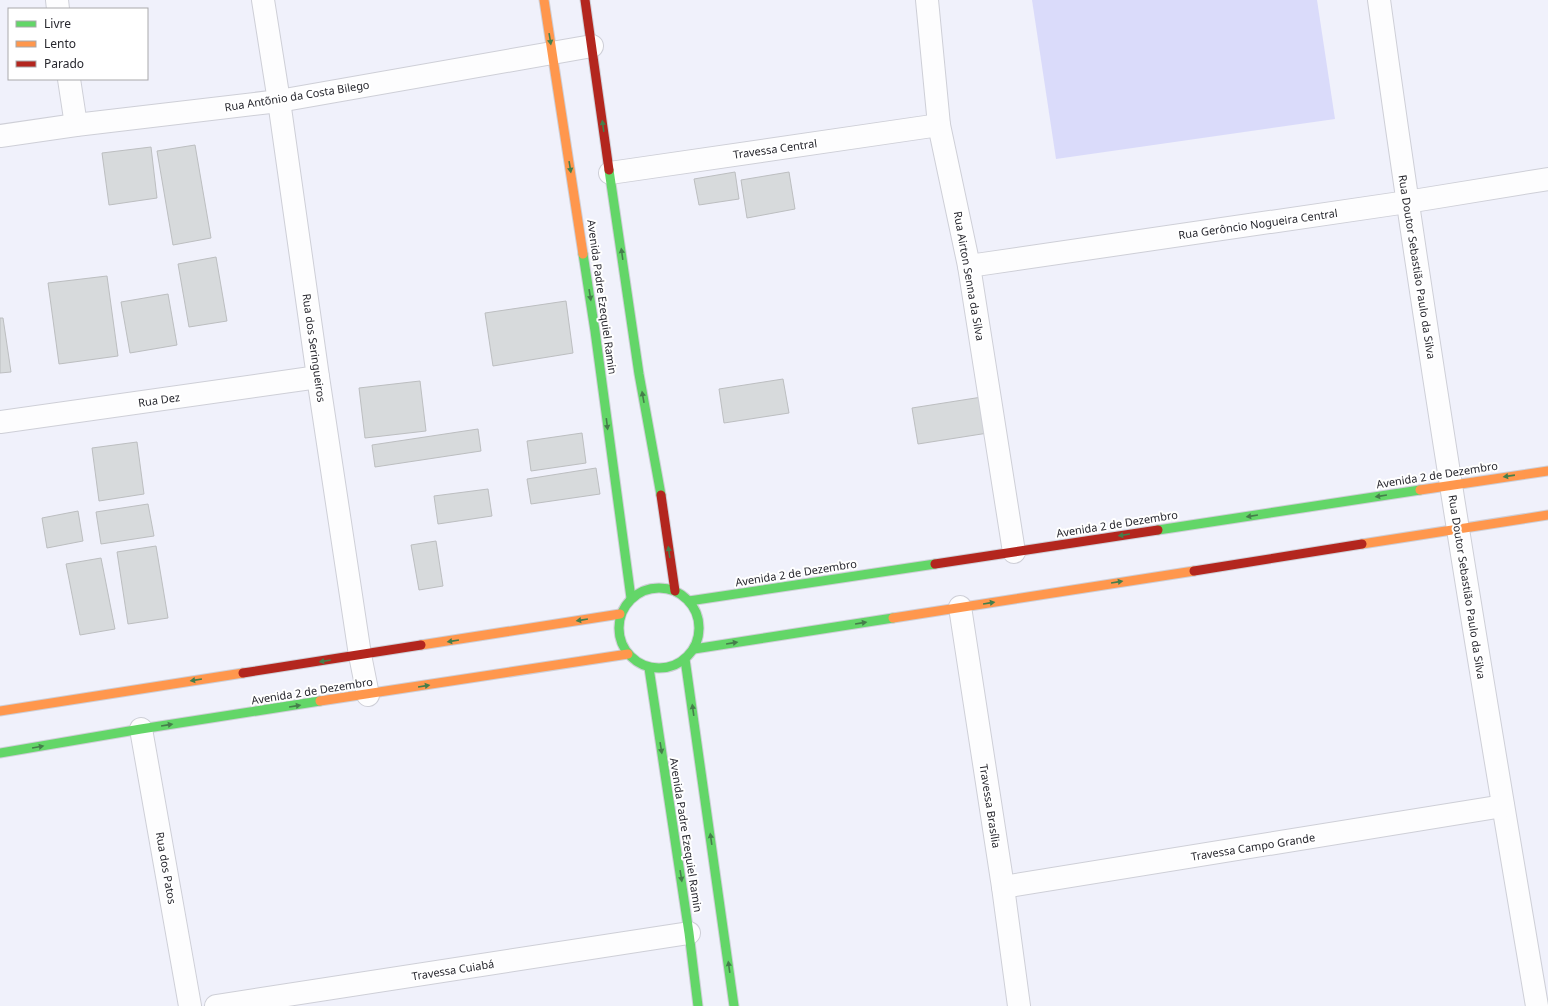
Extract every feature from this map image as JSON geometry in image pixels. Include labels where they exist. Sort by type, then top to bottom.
[{"type":"street","name":"Rua dos Seringueiros","points":[[263,0],[279,101],[318,377],[360,655],[368,695]]},
{"type":"street","name":"Avenida Padre Ezequiel Ramin","points":[[544,0],[595,331],[631,598]]},
{"type":"street","points":[[585,0],[639,374],[660,488],[675,591]]},
{"type":"street","name":"Rua Airton Senna da Silva","points":[[927,0],[939,125],[969,266],[1014,552]]},
{"type":"street","name":"Rua Doutor Sebastião Paulo da Silva","points":[[1379,0],[1407,202],[1450,485],[1537,1006]]},
{"type":"street","name":"Rua Antõnio da Costa Bilego","points":[[0,136],[76,125],[279,101],[592,46]]},
{"type":"street","points":[[69,80],[76,125]]},
{"type":"street","name":"Travessa Central","points":[[610,173],[939,125]]},
{"type":"street","name":"Rua Gerôncio Nogueira Central","points":[[969,266],[1407,202],[1548,179]]},
{"type":"street","name":"Rua Dez","points":[[0,422],[318,377]]},
{"type":"street","name":"Avenida 2 de Dezembro","points":[[689,601],[1548,471]]},
{"type":"street","points":[[694,649],[1548,515]]},
{"type":"street","points":[[664,588],[675,591],[689,601],[699,624],[694,649],[674,666],[649,668],[637,663],[628,654],[618,628],[620,614],[631,598],[664,588]]},
{"type":"street","name":"Travessa Brasília","points":[[960,607],[1003,887],[1019,1006]]},
{"type":"street","points":[[0,711],[620,614]]},
{"type":"street","name":"Avenida 2 de Dezembro","points":[[0,753],[141,729],[628,654]]},
{"type":"street","points":[[685,658],[734,1006]]},
{"type":"street","name":"Avenida Padre Ezequiel Ramin","points":[[649,668],[689,933],[698,1006]]},
{"type":"street","name":"Rua dos Patos","points":[[141,729],[190,1006]]},
{"type":"street","name":"Travessa Campo Grande","points":[[1003,887],[1503,806]]},
{"type":"street","name":"Travessa Cuiabá","points":[[216,1006],[689,933]]},
{"type":"shaded area","points":[[1032,0],[1317,0],[1335,119],[1056,159]]},
{"type":"building","points":[[195,145],[211,238],[173,245],[157,151]]},
{"type":"building","points":[[151,147],[157,198],[109,205],[102,153]]},
{"type":"building","points":[[735,172],[739,199],[699,205],[694,179]]},
{"type":"building","points":[[789,172],[795,209],[747,218],[741,180]]},
{"type":"building","points":[[216,257],[227,321],[189,327],[178,264]]},
{"type":"building","points":[[107,276],[118,356],[59,364],[48,283]]},
{"type":"building","points":[[168,294],[177,345],[130,353],[121,302]]},
{"type":"building","points":[[566,301],[573,353],[493,366],[485,313]]},
{"type":"building","points":[[0,318],[3,318],[11,372],[0,373]]},
{"type":"building","points":[[783,379],[789,413],[724,423],[719,389]]},
{"type":"building","points":[[420,381],[426,431],[365,438],[359,388]]},
{"type":"building","points":[[982,397],[988,433],[918,444],[912,408]]},
{"type":"building","points":[[478,429],[481,451],[375,467],[372,445]]},
{"type":"building","points":[[582,433],[586,463],[531,471],[527,441]]},
{"type":"building","points":[[137,442],[144,494],[99,501],[92,448]]},
{"type":"building","points":[[596,468],[600,494],[531,504],[527,479]]},
{"type":"building","points":[[488,489],[492,516],[438,524],[434,496]]},
{"type":"building","points":[[148,504],[154,536],[101,544],[96,512]]},
{"type":"building","points":[[78,511],[83,541],[47,548],[42,518]]},
{"type":"building","points":[[436,541],[443,586],[419,590],[411,545]]},
{"type":"building","points":[[156,546],[168,618],[128,624],[117,552]]},
{"type":"building","points":[[101,558],[115,629],[80,635],[66,564]]},
{"type":"traffic: fast","points":[[609,170],[639,374],[661,495]]},
{"type":"traffic: fast","points":[[583,254],[595,331],[631,598]]},
{"type":"traffic: fast","points":[[1158,530],[1420,490]]},
{"type":"traffic: fast","points":[[689,601],[935,564]]},
{"type":"traffic: fast","points":[[659,588],[674,591],[687,600],[696,613],[699,628],[696,643],[687,656],[674,665],[659,668],[644,665],[631,656],[622,643],[619,628],[622,613],[631,600],[644,591],[659,588]]},
{"type":"traffic: fast","points":[[694,649],[893,618]]},
{"type":"traffic: fast","points":[[685,659],[734,1006]]},
{"type":"traffic: fast","points":[[649,668],[689,933],[698,1006]]},
{"type":"traffic: fast","points":[[0,753],[320,701]]},
{"type":"traffic: slow","points":[[544,0],[583,254]]},
{"type":"traffic: slow","points":[[1420,490],[1548,471]]},
{"type":"traffic: slow","points":[[1362,544],[1548,515]]},
{"type":"traffic: slow","points":[[893,618],[1194,571]]},
{"type":"traffic: slow","points":[[421,645],[620,614]]},
{"type":"traffic: slow","points":[[320,701],[628,654]]},
{"type":"traffic: slow","points":[[0,711],[243,673]]},
{"type":"traffic: jam","points":[[585,0],[609,170]]},
{"type":"traffic: jam","points":[[661,495],[675,591]]},
{"type":"traffic: jam","points":[[935,564],[1158,530]]},
{"type":"traffic: jam","points":[[1194,571],[1362,544]]},
{"type":"traffic: jam","points":[[243,673],[421,645]]}]
